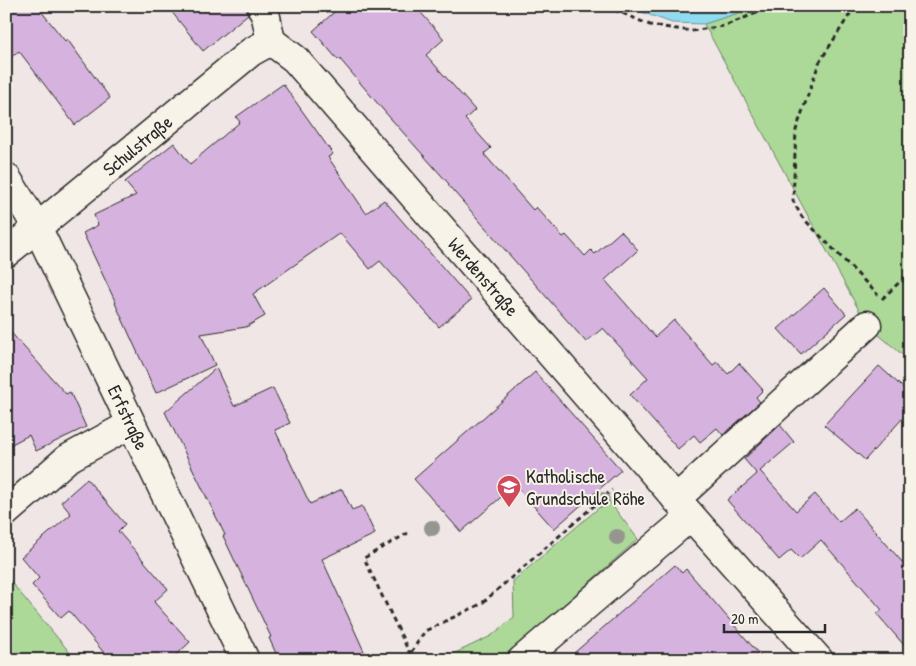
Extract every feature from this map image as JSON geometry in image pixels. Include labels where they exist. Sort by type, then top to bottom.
[{"type":"street","points":[[261,6],[266,17],[271,42]]},
{"type":"street","name":"Schulstraße","points":[[6,252],[251,52],[271,42]]},
{"type":"street","name":"Werdenstraße","points":[[271,42],[295,59],[684,508],[819,660]]},
{"type":"street","name":"Erfstraße","points":[[6,177],[37,227],[245,660]]},
{"type":"street","points":[[522,660],[684,508],[867,325]]},
{"type":"street","points":[[6,512],[67,459],[131,424]]},
{"type":"path","points":[[606,6],[650,25],[691,31],[724,26],[774,6]]},
{"type":"path","points":[[855,6],[819,62],[796,130],[793,201],[802,217],[882,299],[910,272]]},
{"type":"path","points":[[902,280],[910,287]]},
{"type":"path","points":[[406,660],[425,631],[481,604],[612,490]]},
{"type":"path","points":[[408,533],[364,558],[410,654]]},
{"type":"green space","points":[[760,6],[910,6],[910,361],[867,325],[704,24]]},
{"type":"green space","points":[[608,500],[638,539],[525,639],[504,655],[494,660],[453,660],[451,655],[491,636],[514,617],[513,581]]},
{"type":"green space","points":[[6,576],[76,660],[6,660]]},
{"type":"water","points":[[625,6],[760,6],[704,24],[672,23]]},
{"type":"building","points":[[6,6],[37,6],[65,41],[67,39],[110,98],[75,125],[19,51],[6,61]]},
{"type":"building","points":[[167,6],[246,6],[248,14],[203,51]]},
{"type":"building","points":[[341,6],[415,6],[444,39],[426,55],[475,110],[465,119],[491,148],[484,154],[533,210],[536,207],[563,237],[566,235],[585,256],[591,250],[595,254],[621,231],[638,250],[605,280],[655,337],[674,320],[713,365],[717,362],[728,374],[739,363],[763,390],[756,397],[760,402],[723,435],[717,428],[700,442],[694,435],[678,449],[630,395],[648,378],[603,328],[586,342],[339,58],[338,60],[313,31]]},
{"type":"building","points":[[283,84],[333,154],[328,157],[366,213],[384,200],[471,300],[439,327],[380,261],[370,269],[340,233],[253,294],[265,316],[246,327],[201,334],[215,365],[156,393],[83,233],[98,225],[94,215],[136,195],[125,182],[174,143],[190,164],[240,122],[236,117]]},
{"type":"building","points":[[824,288],[846,314],[801,354],[778,329]]},
{"type":"building","points":[[6,327],[66,394],[70,392],[86,427],[36,451],[29,435],[6,447]]},
{"type":"building","points":[[879,366],[910,394],[910,410],[865,460],[824,425]]},
{"type":"building","points":[[216,368],[234,406],[273,388],[290,423],[275,430],[310,504],[342,489],[352,510],[362,506],[375,534],[322,559],[368,660],[279,660],[269,638],[271,637],[223,536],[225,535],[165,412]]},
{"type":"building","points":[[535,372],[621,470],[554,529],[515,485],[461,532],[414,479]]},
{"type":"building","points":[[780,425],[794,442],[760,471],[796,511],[815,494],[839,522],[855,508],[910,571],[910,652],[877,614],[882,610],[821,540],[800,559],[791,550],[779,560],[727,500],[757,474],[744,459]]},
{"type":"building","points":[[87,479],[125,524],[118,531],[168,589],[154,602],[190,642],[171,660],[110,660],[69,611],[61,618],[32,585],[39,578],[21,557],[71,514],[61,502]]},
{"type":"building","points":[[675,565],[682,573],[686,569],[764,660],[566,660]]},
{"type":"place","name":"Katholische Grundschule Röhe","points":[[509,508]]}]
